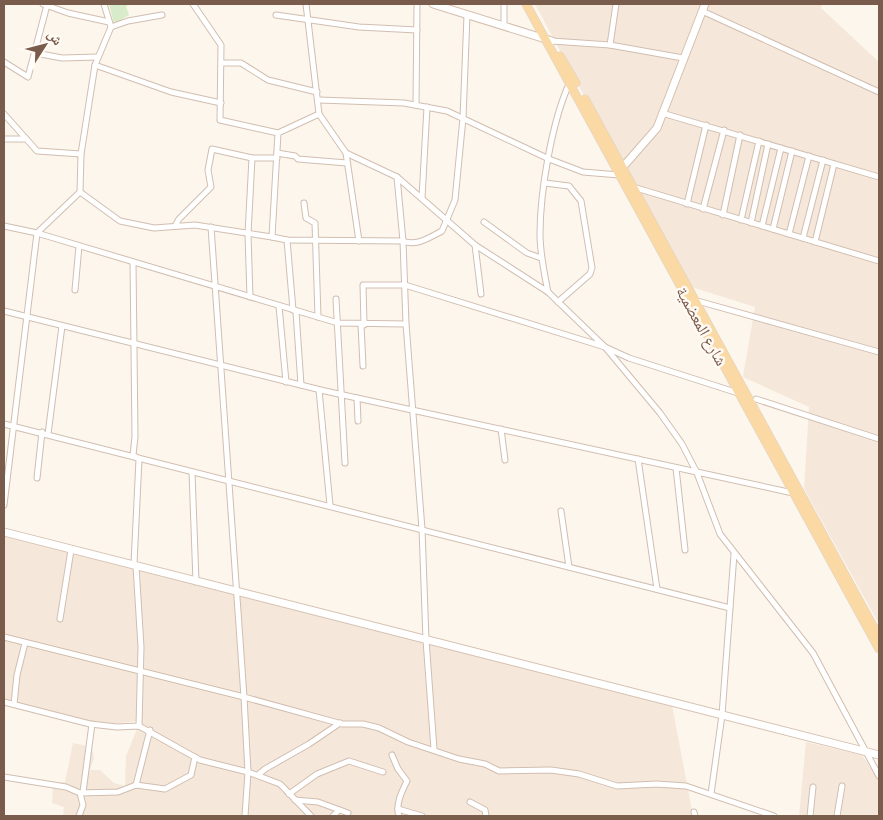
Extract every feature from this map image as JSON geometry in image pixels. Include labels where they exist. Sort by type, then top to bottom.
[{"type":"main road","points":[[434,4],[548,39]]},
{"type":"main road","name":"شارع المعضمية","points":[[526,4],[567,72],[793,493],[801,500],[879,637]]},
{"type":"main road","name":"شارع المعضمية","points":[[531,4],[548,39]]},
{"type":"main road","points":[[621,172],[657,128],[704,4]]},
{"type":"main road","name":"شارع المعضمية","points":[[567,72],[570,82],[621,172],[632,187],[694,300],[879,649]]},
{"type":"main road","points":[[4,532],[879,755]]},
{"type":"street","points":[[4,62],[28,77],[45,4],[110,25],[162,15]]},
{"type":"street","points":[[4,504],[36,233],[80,192],[81,154],[95,65],[110,25],[104,4]]},
{"type":"street","points":[[193,4],[221,45],[220,120],[278,133],[319,114]]},
{"type":"street","points":[[306,4],[306,19],[318,92],[319,114],[346,154],[359,241]]},
{"type":"street","points":[[416,105],[417,4]]},
{"type":"street","points":[[504,4],[504,26]]},
{"type":"street","points":[[610,45],[616,4]]},
{"type":"street","points":[[702,12],[879,92]]},
{"type":"street","points":[[276,15],[358,27],[417,30]]},
{"type":"street","points":[[80,192],[120,220],[154,228],[196,225],[287,240],[403,241],[408,244],[421,242],[442,231],[455,200],[463,118],[467,15]]},
{"type":"street","points":[[548,39],[610,45],[684,58]]},
{"type":"street","points":[[35,53],[62,58],[98,57]]},
{"type":"street","points":[[222,63],[242,63],[268,80],[318,92]]},
{"type":"street","points":[[95,65],[146,85],[221,103]]},
{"type":"street","points":[[548,292],[541,258],[540,232],[545,183],[564,96],[570,82]]},
{"type":"street","points":[[319,100],[427,107],[463,118],[549,159],[583,172],[621,172]]},
{"type":"street","points":[[422,198],[427,107]]},
{"type":"street","points":[[662,113],[724,130],[879,178]]},
{"type":"street","points":[[4,114],[38,151],[81,154]]},
{"type":"street","points":[[687,204],[706,126]]},
{"type":"street","points":[[703,209],[724,130]]},
{"type":"street","points":[[272,237],[278,133]]},
{"type":"street","points":[[723,215],[740,135]]},
{"type":"street","points":[[4,139],[26,139]]},
{"type":"street","points":[[741,220],[759,141]]},
{"type":"street","points":[[751,223],[768,144]]},
{"type":"street","points":[[762,226],[781,148]]},
{"type":"street","points":[[175,226],[179,219],[212,187],[208,170],[212,149],[252,158],[277,155],[295,156],[298,159],[347,164]]},
{"type":"street","points":[[773,229],[792,151]]},
{"type":"street","points":[[346,154],[397,177],[476,245],[548,292],[605,348],[660,413],[682,444],[697,473],[720,534],[813,653],[879,776]]},
{"type":"street","points":[[789,234],[809,156]]},
{"type":"street","points":[[250,297],[248,234],[252,158]]},
{"type":"street","points":[[803,238],[823,160]]},
{"type":"street","points":[[815,242],[834,164]]},
{"type":"street","points":[[397,177],[422,529],[426,640],[434,749]]},
{"type":"street","points":[[545,183],[569,186],[581,201],[592,268],[590,274],[558,302]]},
{"type":"street","points":[[632,187],[879,261]]},
{"type":"street","points":[[304,203],[306,218],[315,223],[318,317]]},
{"type":"street","points":[[484,222],[527,253],[541,258]]},
{"type":"street","points":[[4,226],[36,233],[338,323],[363,325],[406,324]]},
{"type":"street","points":[[211,228],[244,697],[248,772],[245,816]]},
{"type":"street","points":[[287,240],[301,386]]},
{"type":"street","points":[[476,245],[481,294]]},
{"type":"street","points":[[75,290],[78,246]]},
{"type":"street","points":[[133,262],[133,454],[139,459]]},
{"type":"street","points":[[363,366],[363,285],[405,285],[605,348],[628,358],[738,393]]},
{"type":"street","points":[[336,299],[345,463]]},
{"type":"street","points":[[694,300],[879,352]]},
{"type":"street","points":[[279,306],[286,382]]},
{"type":"street","points":[[4,311],[301,386],[793,493]]},
{"type":"street","points":[[48,434],[62,326]]},
{"type":"street","points":[[319,390],[330,505]]},
{"type":"street","points":[[357,398],[358,421]]},
{"type":"street","points":[[756,399],[879,439]]},
{"type":"street","points":[[4,424],[42,432],[139,459],[330,505],[730,608]]},
{"type":"street","points":[[501,430],[505,460]]},
{"type":"street","points":[[37,478],[42,432]]},
{"type":"street","points":[[139,459],[134,564],[136,566],[141,647],[139,726]]},
{"type":"street","points":[[638,459],[657,589]]},
{"type":"street","points":[[676,468],[685,550]]},
{"type":"street","points":[[192,472],[196,582]]},
{"type":"street","points":[[561,511],[569,567]]},
{"type":"street","points":[[60,620],[71,550]]},
{"type":"street","points":[[711,794],[722,715],[734,554]]},
{"type":"street","points":[[4,637],[244,697],[340,724],[363,724],[379,728],[408,742],[434,749],[459,759],[485,764],[499,771],[551,770],[579,774],[617,786],[657,784],[686,786],[774,816]]},
{"type":"street","points":[[14,704],[17,675],[25,643]]},
{"type":"street","points":[[4,702],[92,724],[117,727],[139,726],[150,730],[195,757],[248,772],[280,784],[311,816]]},
{"type":"street","points":[[79,816],[83,804],[92,724]]},
{"type":"street","points":[[258,776],[265,769],[340,724]]},
{"type":"street","points":[[136,785],[150,730]]},
{"type":"street","points":[[392,755],[398,769],[407,781],[400,794],[399,816]]},
{"type":"street","points":[[4,777],[66,787],[84,792],[118,792],[136,785],[165,789],[192,775],[195,757]]},
{"type":"street","points":[[289,794],[317,774],[349,761],[384,772]]},
{"type":"street","points":[[837,816],[842,786]]},
{"type":"street","points":[[810,816],[813,787]]},
{"type":"street","points":[[83,804],[84,792]]},
{"type":"street","points":[[296,800],[318,802],[348,813]]},
{"type":"street","points":[[470,802],[485,810],[486,816]]},
{"type":"street","points":[[398,809],[422,816]]},
{"type":"street","points":[[333,816],[339,810]]},
{"type":"shaded area","points":[[535,4],[822,4],[821,8],[879,62],[879,624],[804,489],[809,407],[743,377],[755,307],[685,285]]},
{"type":"shaded area","points":[[4,536],[672,705],[693,816],[63,816],[64,807],[52,803],[53,783],[65,782],[73,743],[92,747],[94,758],[90,770],[100,770],[114,783],[125,786],[126,756],[138,727],[137,721],[106,725],[4,702]]},
{"type":"shaded area","points":[[806,742],[862,755],[879,780],[879,816],[799,816]]},
{"type":"green space","points":[[109,4],[131,4],[126,6],[129,15],[114,24]]}]
